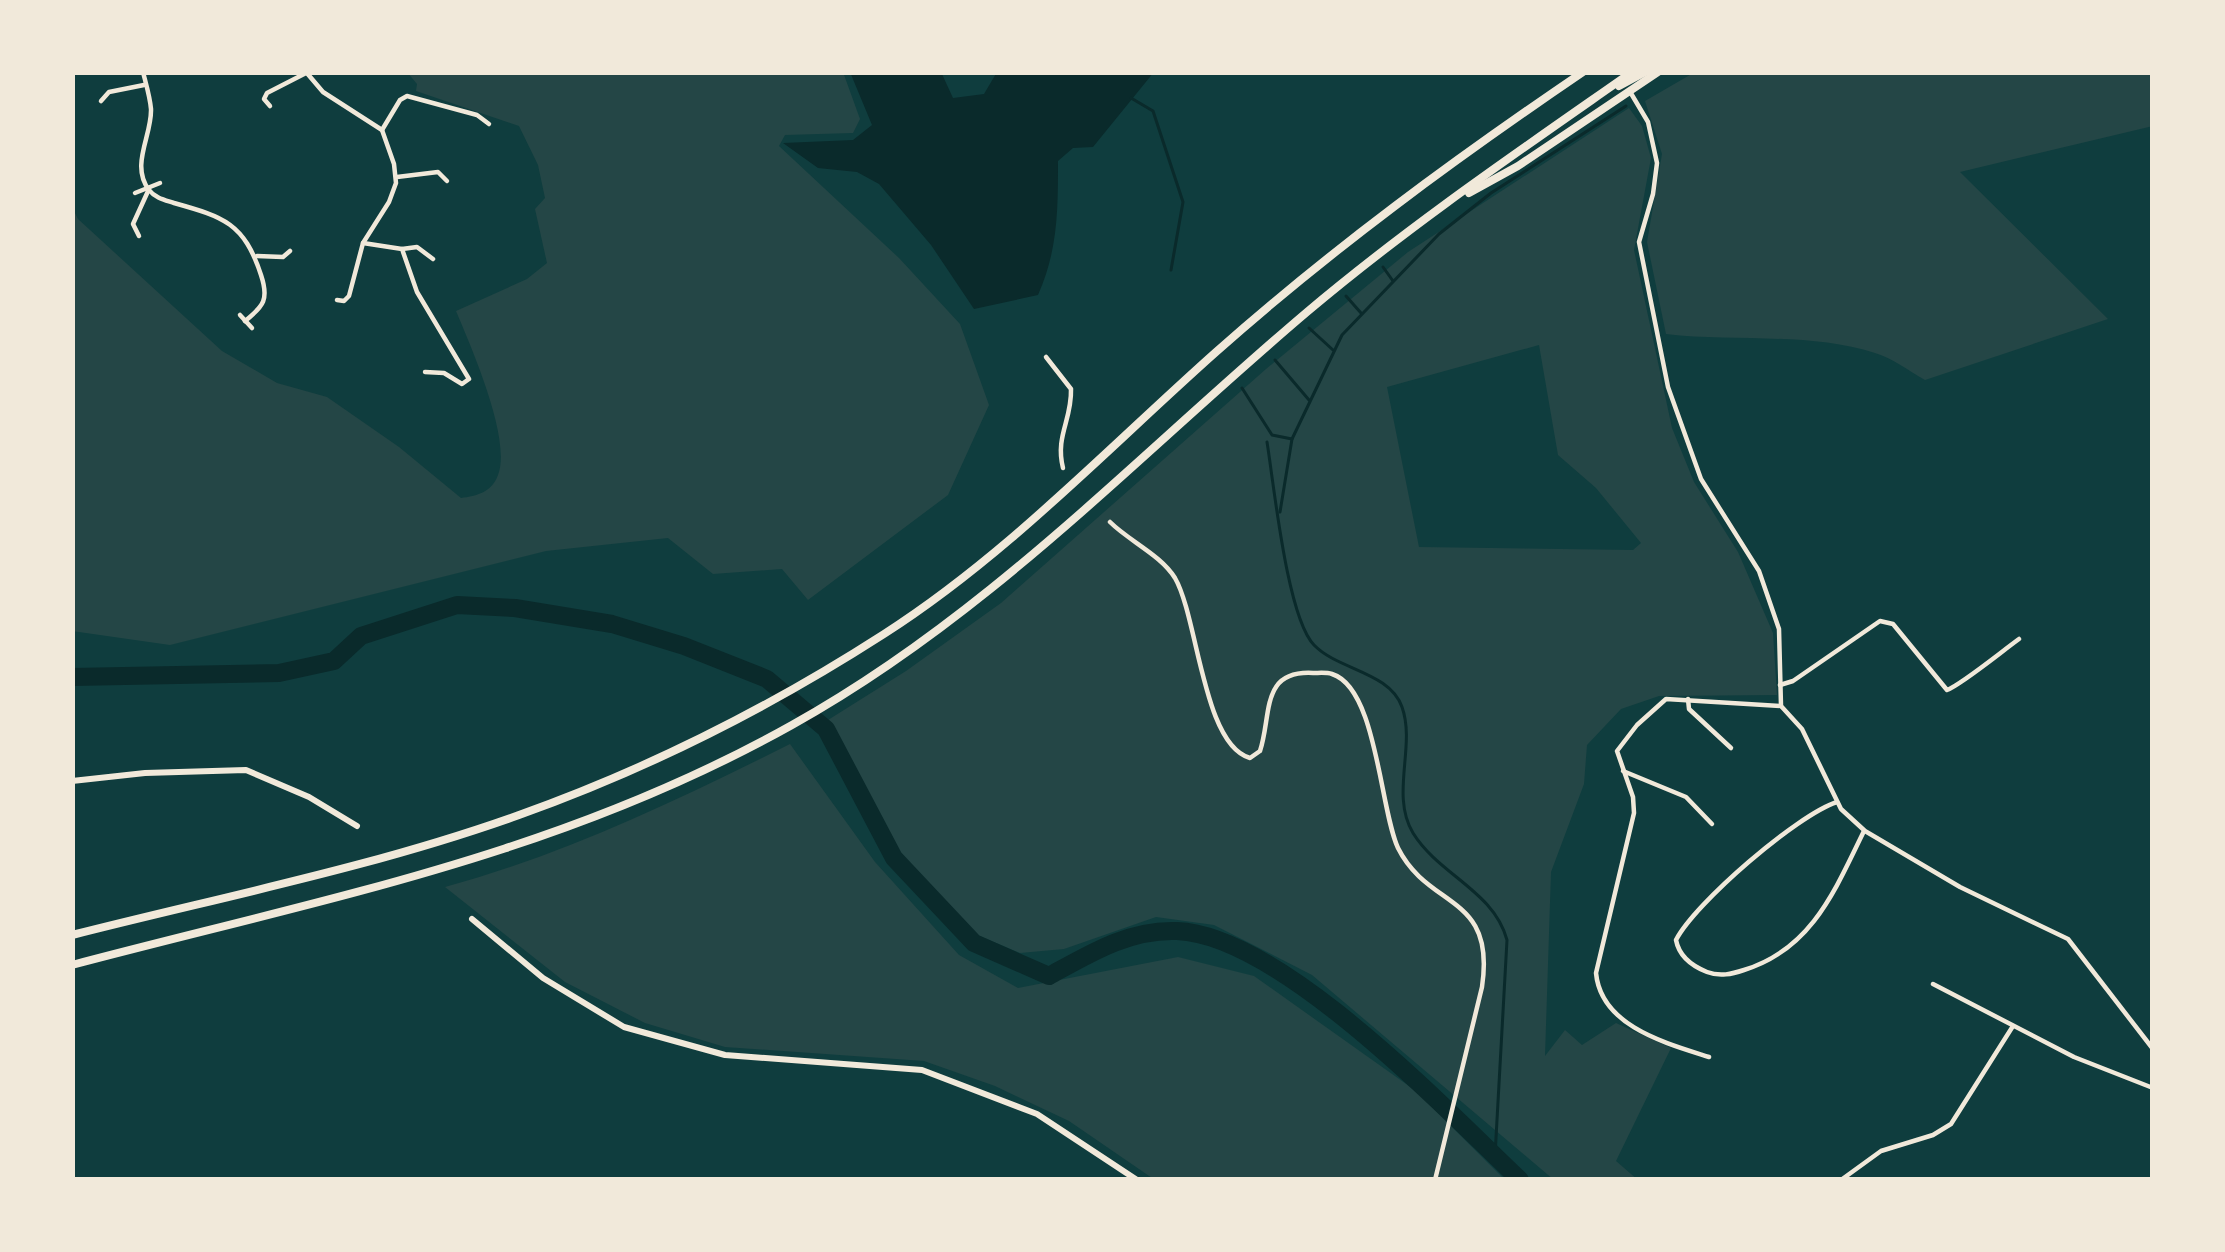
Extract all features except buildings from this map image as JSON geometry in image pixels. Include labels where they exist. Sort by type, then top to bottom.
[{"type":"highway","points":[[72,935],[515,817],[618,778],[761,707],[888,632],[1028,523],[1217,351],[1358,232],[1583,72]]},
{"type":"highway","points":[[72,965],[363,893],[542,839],[629,806],[794,724],[912,650],[1006,580],[1307,313],[1436,211],[1632,72]]},
{"type":"highway","points":[[1596,97],[1646,72]]},
{"type":"highway","points":[[1436,211],[1518,166],[1658,72]]},
{"type":"main road","points":[[72,781],[145,772],[246,770],[308,797],[357,826]]},
{"type":"main road","points":[[472,919],[543,978],[624,1027],[725,1055],[922,1070],[1037,1114],[1137,1180]]},
{"type":"street","points":[[143,72],[151,108],[141,167],[148,189],[234,226],[248,239],[265,286],[265,300],[243,318],[252,328]]},
{"type":"street","points":[[270,106],[264,97],[271,88],[306,72],[323,92],[382,130],[389,144],[395,177],[389,202],[363,243],[350,296],[337,300]]},
{"type":"street","points":[[1618,72],[1644,115],[1657,163],[1639,242],[1668,387],[1701,479],[1760,571],[1779,628],[1780,706]]},
{"type":"street","points":[[101,100],[108,90],[146,85]]},
{"type":"street","points":[[346,106],[349,96]]},
{"type":"street","points":[[382,130],[407,96],[477,115],[489,124]]},
{"type":"street","points":[[395,177],[438,172],[447,181]]},
{"type":"street","points":[[135,193],[160,183]]},
{"type":"street","points":[[139,236],[133,224],[148,189]]},
{"type":"street","points":[[363,243],[417,248],[433,260]]},
{"type":"street","points":[[402,249],[417,292],[469,379],[464,384],[444,373],[425,372]]},
{"type":"street","points":[[256,256],[283,257],[290,251]]},
{"type":"street","points":[[1046,357],[1071,389],[1067,423],[1059,437],[1063,468]]},
{"type":"street","points":[[1110,523],[1173,575],[1220,722],[1231,746],[1244,757],[1260,752],[1276,685],[1285,676],[1333,674],[1362,707],[1384,789],[1387,822],[1401,854],[1424,880],[1471,917],[1482,939],[1486,963],[1482,987],[1435,1180]]},
{"type":"street","points":[[1780,685],[1793,681],[1880,621],[1893,624],[1947,690],[2019,640]]},
{"type":"street","points":[[1709,1057],[1623,1020],[1598,992],[1596,973],[1634,813],[1617,751],[1666,699],[1780,706],[1802,729],[1837,802],[1865,831],[1960,887],[2068,939],[2153,1049]]},
{"type":"street","points":[[1688,699],[1689,709],[1731,748]]},
{"type":"street","points":[[1623,771],[1686,797],[1712,824]]},
{"type":"street","points":[[1837,802],[1810,816],[1703,903],[1676,940],[1680,954],[1721,976],[1776,958],[1821,916],[1865,831]]},
{"type":"street","points":[[1933,984],[2074,1057],[2153,1088]]},
{"type":"street","points":[[1841,1180],[1881,1150],[1933,1135],[1951,1124],[2013,1027]]},
{"type":"shaded area","points":[[407,72],[843,72],[860,119],[853,133],[785,135],[779,146],[899,258],[960,324],[989,405],[948,495],[808,600],[782,569],[713,574],[668,538],[546,551],[170,645],[72,631],[72,207],[78,219],[222,351],[277,383],[327,397],[461,498],[483,492],[495,481],[501,459],[495,417],[456,311],[527,279],[547,263],[535,209],[545,198],[538,165],[519,126],[416,91],[417,84]]},
{"type":"shaded area","points":[[850,72],[941,72],[953,98],[984,94],[997,72],[1154,72],[1093,147],[1073,148],[1058,161],[1053,246],[1038,295],[974,309],[931,245],[879,184],[857,172],[818,168],[783,143],[853,140],[872,125]]},
{"type":"shaded area","points":[[1695,72],[2153,72],[2153,126],[1960,172],[2108,319],[1925,380],[1888,358],[1850,346],[1666,334],[1647,242],[1662,154],[1645,101]]},
{"type":"shaded area","points":[[1629,108],[1642,126],[1651,158],[1634,250],[1672,428],[1694,482],[1738,552],[1773,633],[1777,695],[1659,696],[1621,709],[1587,745],[1584,784],[1551,872],[1545,1056],[1565,1030],[1582,1045],[1616,1023],[1671,1048],[1616,1161],[1638,1180],[1554,1180],[1312,975],[1214,925],[1156,917],[1064,949],[1020,953],[973,933],[902,856],[828,720],[1001,603],[1266,369],[1408,252]],"holes":[[[1539,345],[1558,455],[1596,488],[1641,543],[1633,550],[1419,547],[1387,387]]]},
{"type":"shaded area","points":[[790,744],[875,862],[959,955],[1018,988],[1178,957],[1254,976],[1416,1091],[1505,1180],[1155,1180],[1069,1121],[995,1086],[924,1061],[725,1047],[645,1023],[565,982],[445,887],[578,842]]},
{"type":"waterway","points":[[1131,98],[1153,111],[1183,202],[1171,270]]},
{"type":"waterway","points":[[1280,512],[1292,439],[1342,335],[1439,234],[1491,193],[1626,106]]},
{"type":"waterway","points":[[1383,267],[1393,281]]},
{"type":"waterway","points":[[1346,296],[1361,313]]},
{"type":"waterway","points":[[1309,328],[1333,350]]},
{"type":"waterway","points":[[1275,360],[1309,400]]},
{"type":"waterway","points":[[1242,388],[1272,435],[1292,439]]},
{"type":"waterway","points":[[1267,442],[1289,580],[1305,630],[1324,653],[1396,695],[1406,722],[1406,818],[1424,848],[1490,909],[1507,940],[1495,1156]]},
{"type":"waterway","points":[[72,677],[279,673],[334,661],[361,636],[457,605],[515,608],[612,624],[684,646],[767,679],[826,729],[894,858],[974,943],[1049,976],[1110,944],[1142,934],[1177,931],[1218,940],[1264,962],[1359,1030],[1520,1180]]}]
